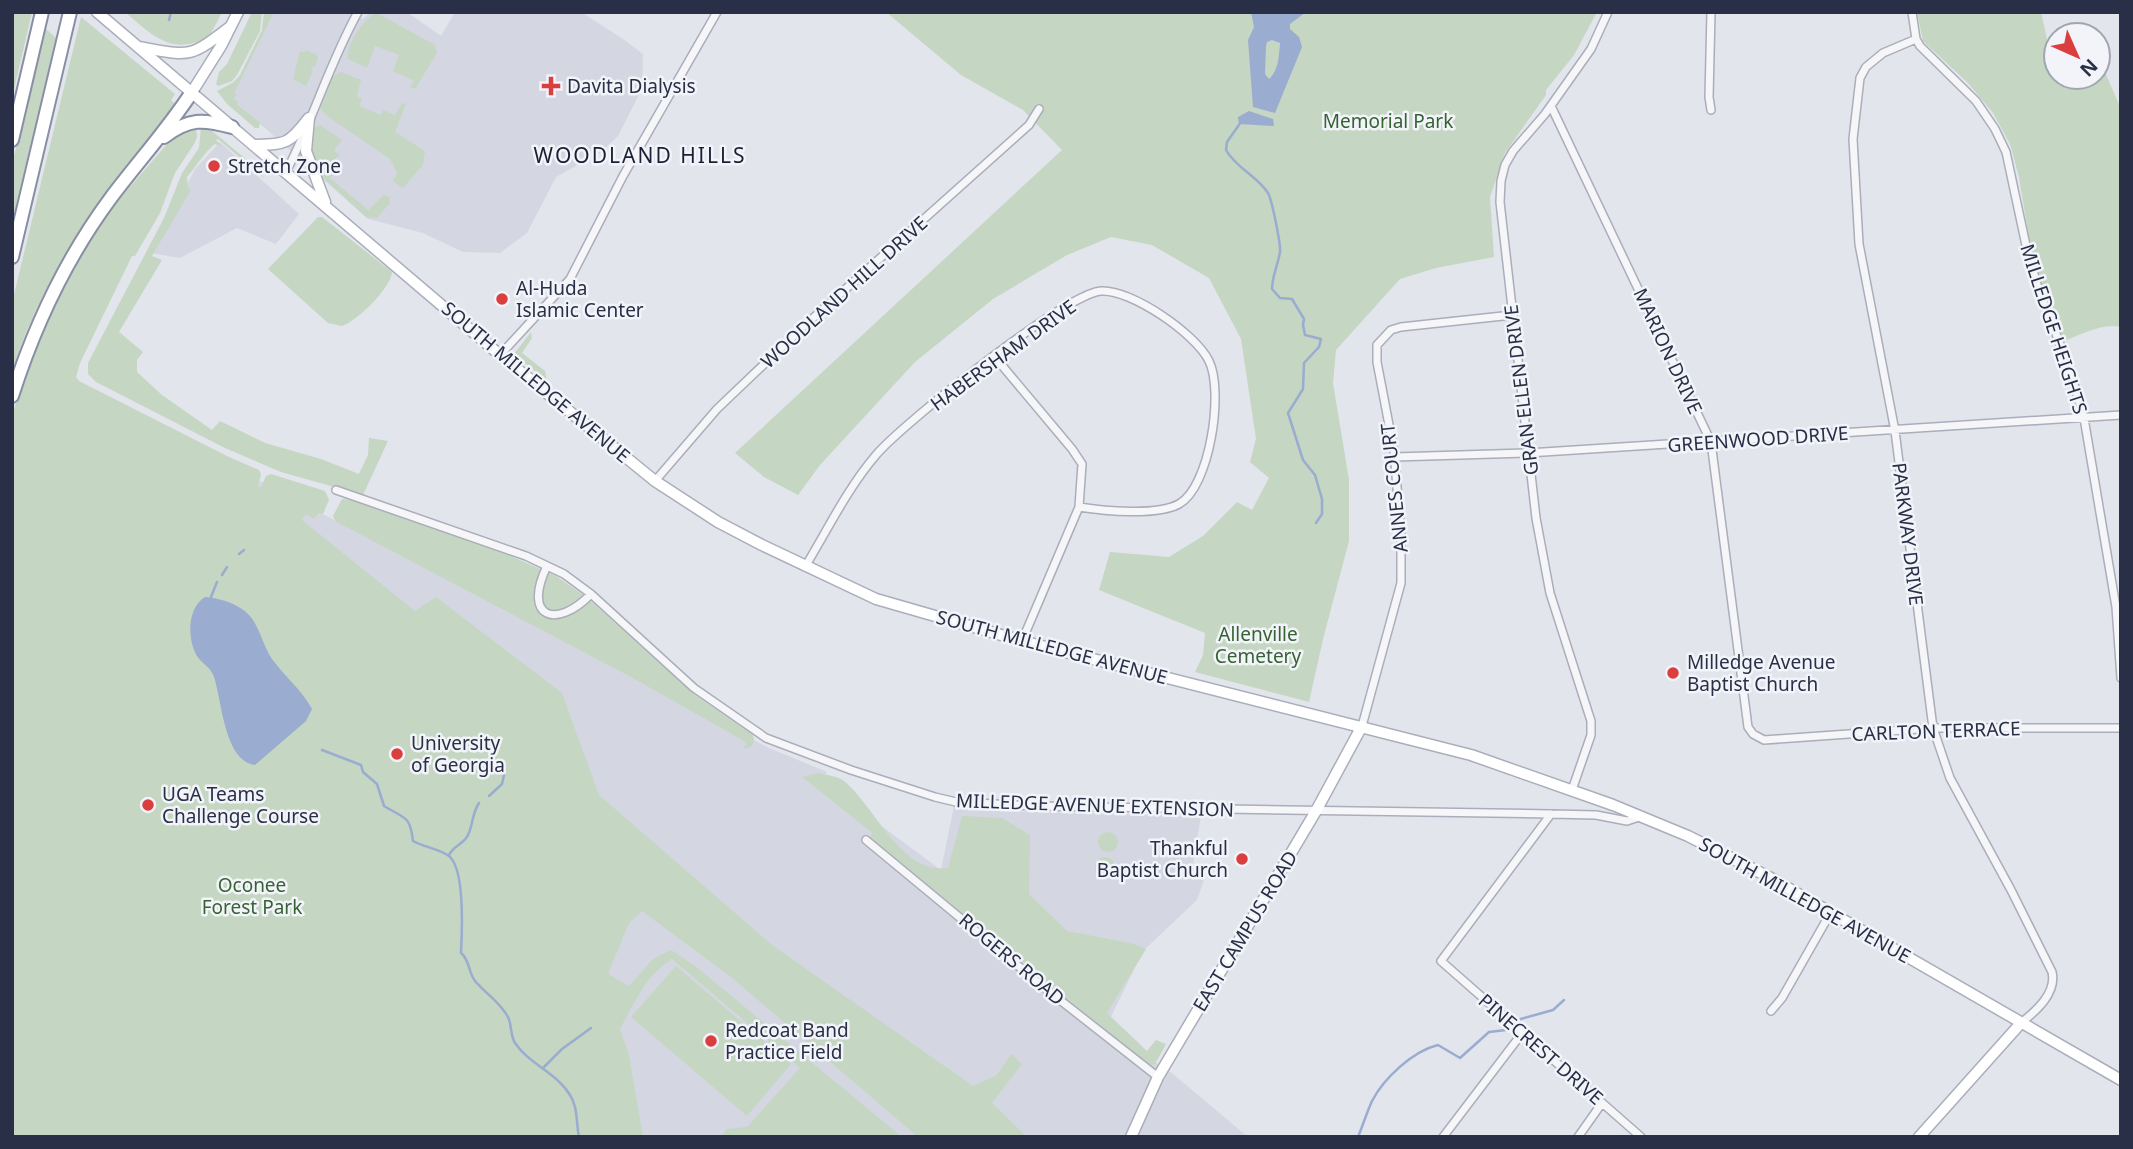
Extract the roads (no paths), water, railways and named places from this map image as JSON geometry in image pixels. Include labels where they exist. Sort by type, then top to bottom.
[{"type":"highway","points":[[12,257],[70,12]]},
{"type":"highway","points":[[12,140],[41,14]]},
{"type":"highway","points":[[12,396],[38,323],[63,269],[109,200],[192,92]]},
{"type":"highway","points":[[153,145],[176,127],[189,122],[208,120],[232,127]]},
{"type":"main road","name":"SOUTH MILLEDGE AVENUE","points":[[97,12],[500,355],[655,481],[718,522],[805,567],[876,599],[1022,641],[1471,755],[1642,816],[1745,864],[2121,1080]]},
{"type":"main road","points":[[192,92],[221,46],[238,12]]},
{"type":"main road","points":[[139,47],[188,54],[199,50],[230,27]]},
{"type":"main road","points":[[253,145],[283,143],[293,139],[309,118]]},
{"type":"main road","points":[[309,118],[306,151],[326,206]]},
{"type":"main road","name":"EAST CAMPUS ROAD","points":[[1131,1137],[1158,1077],[1316,811],[1362,726]]},
{"type":"main road","points":[[1922,1136],[2021,1023]]},
{"type":"street","points":[[286,172],[336,53],[358,12]]},
{"type":"street","points":[[500,355],[570,279],[623,176],[717,12]]},
{"type":"street","name":"GRAN ELLEN DRIVE","points":[[1572,790],[1591,735],[1591,721],[1546,575],[1528,453],[1500,202],[1500,181],[1513,151],[1551,106],[1591,48],[1608,12]]},
{"type":"street","points":[[1711,12],[1711,110]]},
{"type":"street","points":[[1912,12],[1916,39]]},
{"type":"street","name":"MILLEDGE HEIGHTS","points":[[1916,39],[1976,101],[1995,129],[2006,152],[2026,250],[2069,367],[2084,418],[2116,607],[2121,678]]},
{"type":"street","name":"PARKWAY DRIVE","points":[[1916,39],[1883,52],[1866,67],[1860,78],[1853,139],[1859,244],[1895,431],[1933,728],[1950,778],[2052,972],[2053,986],[2033,1013],[2021,1023]]},
{"type":"street","name":"MARION DRIVE","points":[[1551,106],[1711,442],[1748,727],[1753,734]]},
{"type":"street","name":"WOODLAND HILL DRIVE","points":[[655,481],[717,409],[802,328],[1029,125],[1039,109]]},
{"type":"street","name":"HABERSHAM DRIVE","points":[[805,567],[856,481],[878,453],[994,356],[1080,299],[1098,291],[1111,291],[1133,298],[1194,341],[1210,363],[1215,389],[1215,410],[1204,465],[1196,485],[1185,500],[1170,507],[1135,511],[1104,511],[1079,507]]},
{"type":"street","name":"ANNES COURT","points":[[1362,726],[1401,583],[1395,457],[1377,362],[1377,345],[1383,337],[1401,327],[1512,315]]},
{"type":"street","points":[[994,356],[1082,464],[1079,507],[1022,641]]},
{"type":"street","name":"GREENWOOD DRIVE","points":[[1395,457],[1528,453],[2121,415]]},
{"type":"street","name":"MILLEDGE AVENUE EXTENSION","points":[[336,490],[451,529],[565,574],[592,594],[694,688],[766,738],[851,770],[956,802],[1034,806],[1596,815],[1627,821],[1642,816]]},
{"type":"street","points":[[547,566],[537,595],[538,603],[543,609],[558,615],[566,613],[578,607],[592,594]]},
{"type":"street","name":"CARLTON TERRACE","points":[[1753,734],[1765,740],[1933,728],[2121,728]]},
{"type":"street","name":"PINECREST DRIVE","points":[[1551,814],[1441,961],[1641,1137]]},
{"type":"street","name":"ROGERS ROAD","points":[[866,840],[1046,989],[1158,1077]]},
{"type":"street","points":[[1771,1011],[1782,998],[1831,912]]},
{"type":"street","points":[[1443,1137],[1523,1032]]},
{"type":"street","points":[[1578,1137],[1602,1103]]},
{"type":"water","points":[[1251,12],[1306,12],[1290,24],[1290,29],[1299,37],[1302,47],[1275,113],[1253,107],[1248,40],[1254,27]],"holes":[[[1272,40],[1280,43],[1277,67],[1269,79],[1265,74],[1267,42]]]},
{"type":"water","points":[[1249,111],[1273,119],[1274,126],[1239,124],[1238,117]]},
{"type":"water","points":[[205,597],[229,602],[249,615],[272,659],[312,709],[306,721],[255,765],[245,761],[237,753],[226,728],[214,677],[194,649],[190,624],[195,608]]},
{"type":"waterway","points":[[169,20],[171,12]]},
{"type":"waterway","points":[[1241,122],[1227,142],[1226,150],[1270,197],[1280,248],[1272,289],[1280,298],[1292,299],[1304,319],[1305,335],[1321,339],[1319,347],[1304,363],[1303,389],[1288,413],[1303,460],[1315,475],[1322,499],[1322,514],[1316,523]]},
{"type":"waterway","points":[[239,554],[244,550]]},
{"type":"waterway","points":[[222,575],[227,567]]},
{"type":"waterway","points":[[211,597],[217,582]]},
{"type":"waterway","points":[[322,750],[361,765],[363,772],[377,784],[384,806],[408,822],[413,841],[449,856],[454,863],[460,887],[461,953],[475,981],[508,1017],[515,1043],[570,1095],[576,1110],[579,1137]]},
{"type":"waterway","points":[[489,796],[502,784],[504,775]]},
{"type":"waterway","points":[[449,855],[468,835],[479,803]]},
{"type":"waterway","points":[[1517,1020],[1553,1010],[1564,1000]]},
{"type":"waterway","points":[[543,1068],[562,1049],[591,1028]]},
{"type":"waterway","points":[[1358,1137],[1377,1092],[1409,1059],[1438,1045],[1460,1058],[1489,1032],[1506,1030]]},
{"type":"place","name":"Davita Dialysis","points":[[551,86]]},
{"type":"place","name":"Stretch Zone","points":[[214,166]]},
{"type":"place","name":"Al-Huda Islamic Center","points":[[502,299]]},
{"type":"place","name":"Milledge Avenue Baptist Church","points":[[1673,673]]},
{"type":"place","name":"University of Georgia","points":[[397,754]]},
{"type":"place","name":"UGA Teams Challenge Course","points":[[148,805]]},
{"type":"place","name":"Thankful Baptist Church","points":[[1242,859]]},
{"type":"place","name":"Redcoat Band Practice Field","points":[[711,1041]]},
{"type":"district","name":"WOODLAND HILLS","points":[[640,155]]},
{"type":"park label","name":"Memorial Park","points":[[1388,121]]},
{"type":"park label","name":"Allenville Cemetery","points":[[1258,645]]},
{"type":"park label","name":"Oconee Forest Park","points":[[252,896]]}]
